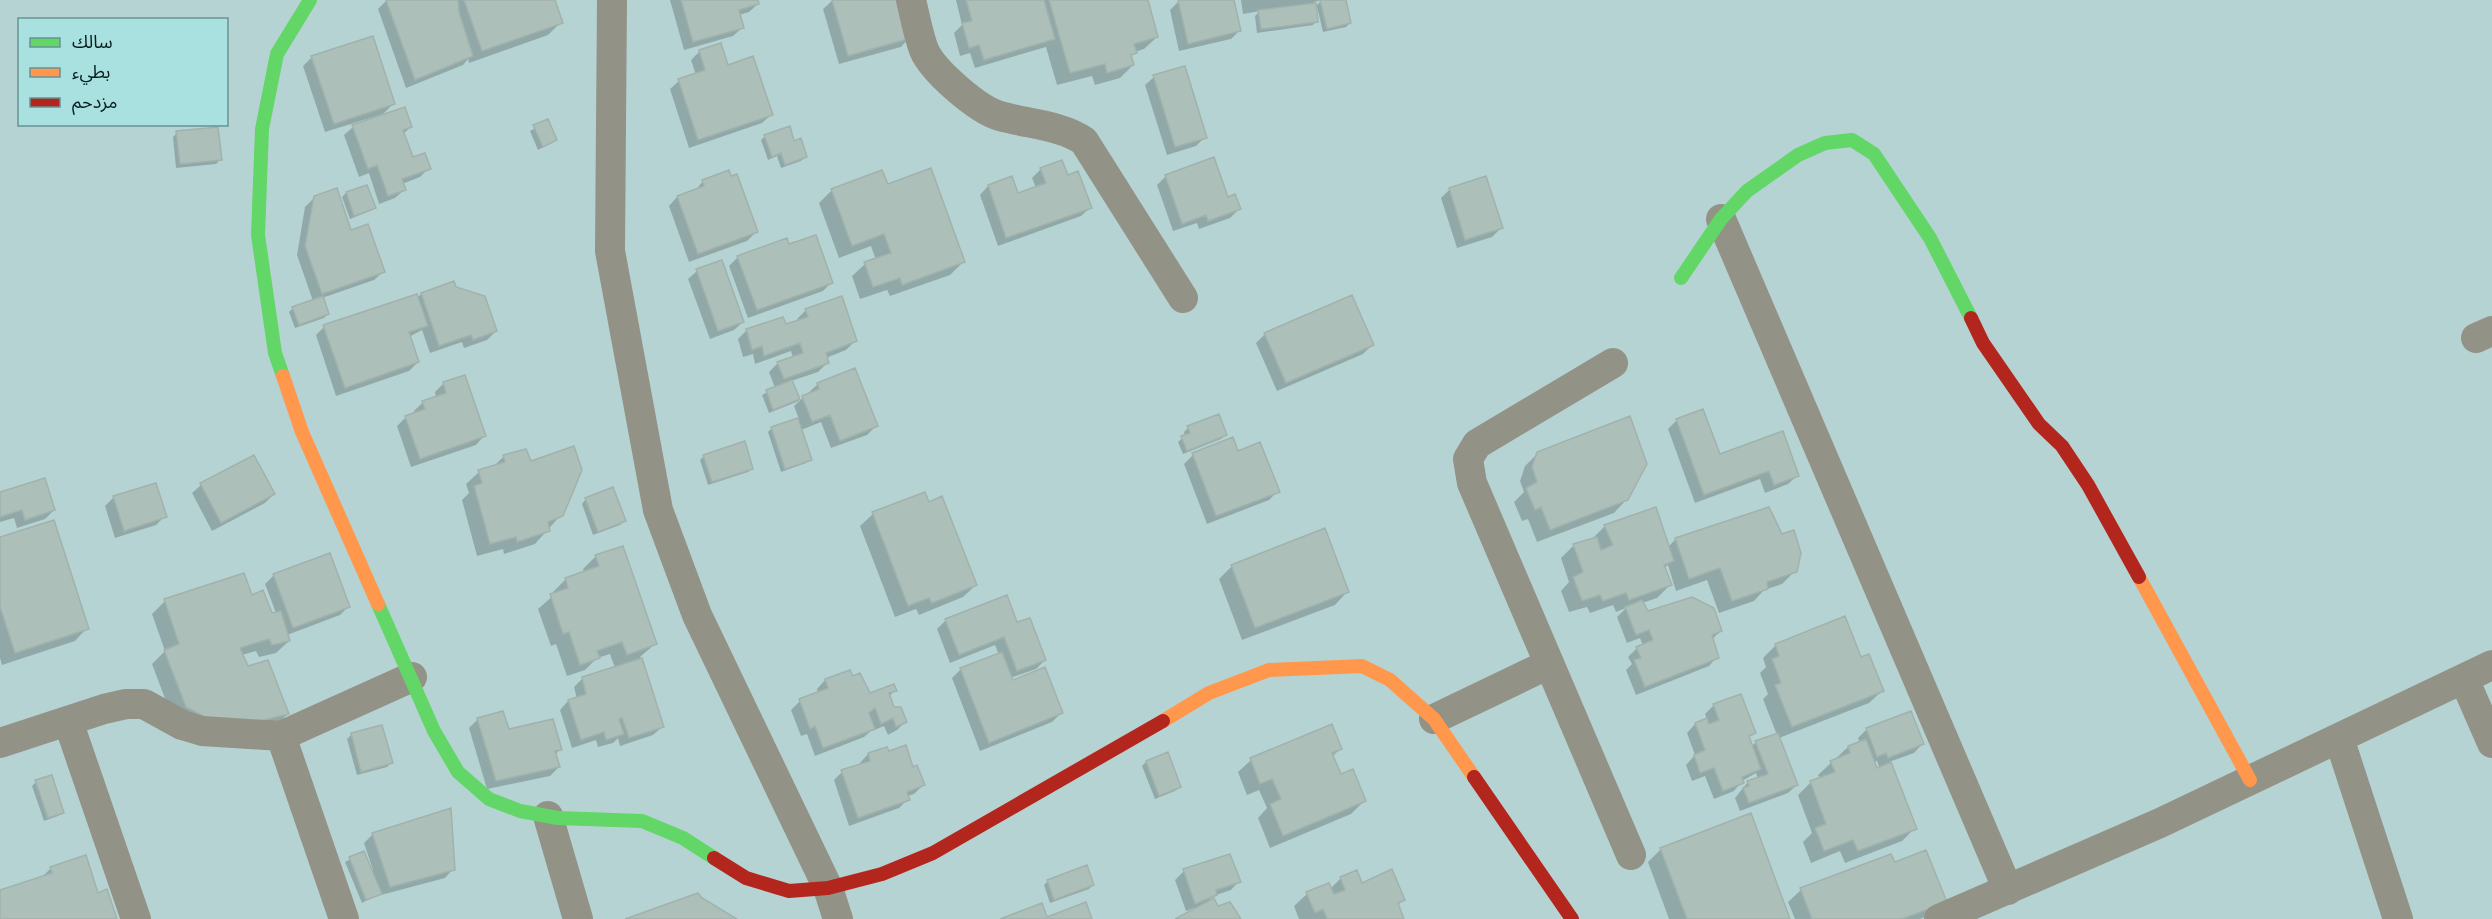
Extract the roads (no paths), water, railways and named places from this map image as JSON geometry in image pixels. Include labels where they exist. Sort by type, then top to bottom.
[{"type":"street","points":[[310,0],[277,54],[262,129],[258,235],[275,353],[302,432],[434,731],[458,772],[489,799],[520,811],[548,816],[642,821],[683,838],[746,878],[789,891],[828,888],[882,874],[933,853],[1209,693],[1269,670],[1362,666],[1390,680],[1434,718],[1572,919]]},
{"type":"street","points":[[612,0],[610,251],[658,510],[697,615],[828,888],[838,919]]},
{"type":"street","points":[[912,0],[924,50],[934,66],[976,103],[997,116],[1072,132],[1084,141],[1183,298]]},
{"type":"street","points":[[1681,278],[1720,219],[1747,191],[1807,151],[1825,143],[1852,140],[1874,154],[1930,238],[1983,343],[2039,424],[2062,446],[2088,486],[2250,780]]},
{"type":"street","points":[[1720,219],[2008,890]]},
{"type":"street","points":[[1613,363],[1477,444],[1468,459],[1472,483],[1630,855]]},
{"type":"street","points":[[1434,718],[1549,664]]},
{"type":"street","points":[[1939,919],[2160,823],[2492,665]]},
{"type":"street","points":[[0,743],[126,704],[144,704],[182,725],[202,731],[281,736],[412,677]]},
{"type":"street","points":[[2464,679],[2492,743]]},
{"type":"street","points":[[68,721],[136,919]]},
{"type":"street","points":[[281,736],[344,919]]},
{"type":"street","points":[[2339,738],[2398,919]]},
{"type":"street","points":[[548,816],[578,919]]}]
